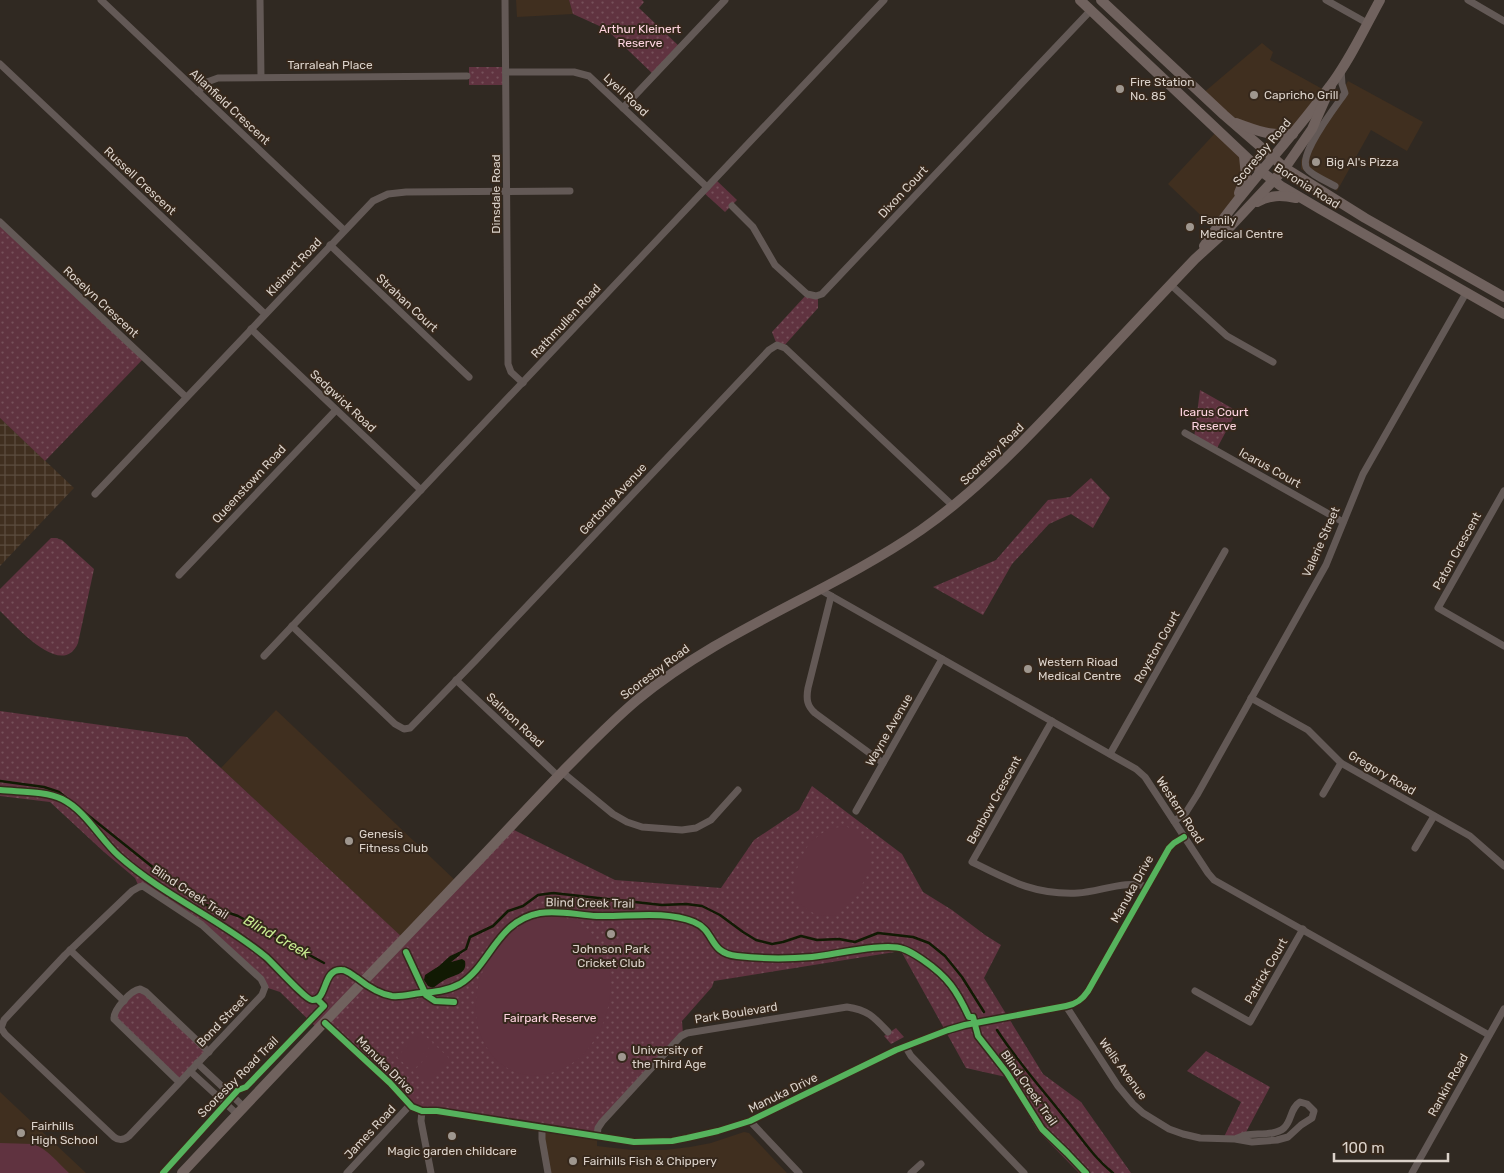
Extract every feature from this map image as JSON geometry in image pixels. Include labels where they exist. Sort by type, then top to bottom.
[{"type":"main road","name":"Boronia Road","points":[[1080,0],[1244,156],[1273,181],[1504,314]]},
{"type":"main road","name":"Boronia Road","points":[[1101,0],[1285,168],[1365,218],[1504,297]]},
{"type":"main road","name":"Scoresby Road","points":[[182,1173],[560,774],[620,714],[682,666],[718,643],[893,548],[919,531],[953,506],[1003,462],[1195,259],[1228,229],[1285,168],[1312,129],[1331,86],[1380,0]]},
{"type":"main road","name":"Scoresby Road","points":[[1195,259],[1234,203],[1262,172],[1331,86]]},
{"type":"main road","points":[[1231,120],[1264,133],[1276,135],[1293,134]]},
{"type":"main road","points":[[1234,203],[1245,179],[1244,156]]},
{"type":"main road","points":[[1250,205],[1263,199],[1277,196],[1302,199]]},
{"type":"street","name":"Allanfield Crescent","points":[[101,0],[344,230]]},
{"type":"street","points":[[260,0],[261,77]]},
{"type":"street","name":"Dinsdale Road","points":[[505,0],[508,364],[511,372],[522,383]]},
{"type":"street","points":[[623,108],[725,0]]},
{"type":"street","name":"Rathmullen Road","points":[[264,656],[884,0]]},
{"type":"street","points":[[1326,0],[1367,23]]},
{"type":"street","points":[[1468,0],[1503,17]]},
{"type":"street","name":"Dixon Court","points":[[732,206],[753,227],[773,262],[807,294],[816,296],[822,294],[1091,10]]},
{"type":"street","name":"Russell Crescent","points":[[0,64],[265,314]]},
{"type":"street","points":[[1335,186],[1308,171],[1305,164],[1311,144],[1345,93],[1341,69]]},
{"type":"street","name":"Lyell Road","points":[[506,72],[579,72],[593,79],[707,187]]},
{"type":"street","name":"Tarraleah Place","points":[[198,92],[207,82],[214,78],[468,76]]},
{"type":"street","name":"Kleinert Road","points":[[94,494],[344,230],[377,198],[388,194],[406,192],[570,191]]},
{"type":"street","name":"Roselyn Crescent","points":[[0,222],[186,397]]},
{"type":"street","name":"Strahan Court","points":[[330,245],[469,377]]},
{"type":"street","points":[[1171,285],[1227,336],[1273,362]]},
{"type":"street","name":"Valerie Street","points":[[1174,822],[1185,814],[1197,795],[1326,565],[1363,474],[1466,292]]},
{"type":"street","name":"Sedgwick Road","points":[[251,329],[421,490]]},
{"type":"street","name":"Gertonia Avenue","points":[[292,626],[395,724],[404,729],[413,726],[774,346],[780,345],[786,348],[953,506]]},
{"type":"street","name":"Queenstown Road","points":[[179,574],[336,410]]},
{"type":"street","name":"Icarus Court","points":[[1186,433],[1343,522]]},
{"type":"street","name":"Paton Crescent","points":[[1504,491],[1438,608],[1504,646]]},
{"type":"street","name":"Royston Court","points":[[1110,754],[1224,550]]},
{"type":"street","name":"Western Road","points":[[819,589],[1136,769],[1142,774],[1214,880],[1489,1035]]},
{"type":"street","points":[[831,596],[808,688],[807,702],[815,713],[883,763]]},
{"type":"street","name":"Wayne Avenue","points":[[856,811],[942,659]]},
{"type":"street","name":"Salmon Road","points":[[456,680],[560,774],[620,819],[634,825],[682,830],[702,825],[711,820],[738,790]]},
{"type":"street","name":"Gregory Road","points":[[1251,698],[1308,730],[1340,763],[1478,841],[1504,866]]},
{"type":"street","name":"Benbow Crescent","points":[[1052,721],[972,862],[1014,883],[1046,892],[1079,893],[1136,884],[1147,887]]},
{"type":"street","points":[[1323,794],[1340,763]]},
{"type":"street","points":[[1415,848],[1434,816]]},
{"type":"street","name":"Manuka Drive","points":[[325,1023],[404,1096],[415,1109],[634,1142],[672,1140],[710,1134],[750,1121],[905,1046],[948,1030],[1078,1002],[1085,996],[1169,848],[1184,837]]},
{"type":"street","name":"Bond Street","points":[[139,886],[147,888],[202,925],[261,979],[265,987],[262,995],[209,1052],[128,1137],[124,1140],[116,1139],[2,1032],[2,1026],[4,1020],[70,950],[139,886]]},
{"type":"street","name":"Patrick Court","points":[[1195,991],[1250,1022],[1303,929]]},
{"type":"street","points":[[70,950],[124,1001]]},
{"type":"street","points":[[180,1082],[116,1021],[113,1016],[124,1001],[136,990],[144,991],[209,1052]]},
{"type":"street","name":"Wells Avenue","points":[[1066,1006],[1125,1095],[1143,1113],[1169,1129],[1200,1138],[1234,1139],[1252,1142],[1283,1139],[1312,1118],[1314,1111],[1307,1104],[1300,1102],[1295,1107],[1289,1122],[1282,1130],[1234,1139]]},
{"type":"street","name":"Park Boulevard","points":[[597,1136],[598,1128],[602,1122],[681,1036],[686,1033],[847,1007],[870,1014],[888,1032]]},
{"type":"street","name":"Rankin Road","points":[[1412,1173],[1504,1009]]},
{"type":"street","points":[[905,1046],[911,1056],[1024,1173]]},
{"type":"street","points":[[197,1064],[240,1110]]},
{"type":"street","points":[[190,1071],[240,1110]]},
{"type":"street","name":"James Road","points":[[347,1173],[410,1105]]},
{"type":"street","points":[[422,1111],[421,1121],[431,1173]]},
{"type":"street","points":[[750,1121],[799,1173]]},
{"type":"street","points":[[542,1128],[548,1173]]},
{"type":"street","points":[[911,1173],[921,1164]]},
{"type":"shaded area","points":[[516,0],[569,0],[573,14],[517,17]]},
{"type":"shaded area","points":[[1262,43],[1273,52],[1270,60],[1326,91],[1293,134],[1231,120],[1202,94]]},
{"type":"shaded area","points":[[1348,81],[1423,122],[1407,151],[1371,130],[1337,191],[1301,169],[1301,160]]},
{"type":"shaded area","points":[[1218,130],[1244,156],[1245,181],[1215,229],[1168,184]]},
{"type":"shaded area","points":[[0,418],[74,488],[0,566]]},
{"type":"shaded area","points":[[276,710],[458,883],[404,940],[221,768]]},
{"type":"shaded area","points":[[459,952],[460,955],[451,962],[462,959],[465,961],[464,970],[433,988],[428,986],[424,980],[425,975],[450,956]]},
{"type":"shaded area","name":"Fairhills High School","points":[[0,1092],[86,1173],[0,1173]]},
{"type":"shaded area","points":[[542,1128],[597,1136],[597,1146],[632,1150],[665,1150],[690,1147],[711,1143],[744,1132],[749,1133],[787,1173],[548,1173]]},
{"type":"green space","name":"Arthur Kleinert Reserve","points":[[569,0],[642,0],[644,2],[639,8],[680,47],[654,75],[606,29],[573,14]]},
{"type":"green space","points":[[469,67],[506,67],[506,85],[469,85]]},
{"type":"green space","points":[[715,179],[737,200],[725,212],[703,192]]},
{"type":"green space","points":[[0,222],[144,358],[45,461],[0,418]]},
{"type":"green space","points":[[807,294],[818,296],[818,308],[783,347],[777,345],[772,332]]},
{"type":"green space","name":"Icarus Court Reserve","points":[[1200,390],[1237,411],[1216,450],[1194,438]]},
{"type":"green space","points":[[1091,478],[1110,498],[1093,528],[1071,514],[1049,524],[1012,564],[983,615],[933,587],[996,560],[1048,500],[1070,497]]},
{"type":"green space","points":[[51,538],[62,540],[94,569],[78,643],[71,653],[61,656],[50,653],[39,646],[0,611],[0,589]]},
{"type":"green space","name":"Fairpark Reserve","points":[[0,711],[187,737],[404,939],[510,828],[615,880],[721,888],[754,840],[799,810],[812,786],[902,854],[923,892],[1001,945],[984,978],[1043,1074],[1081,1102],[1131,1173],[1079,1173],[1037,1130],[1006,1077],[966,1068],[901,951],[714,981],[712,987],[682,1021],[683,1034],[602,1122],[597,1136],[418,1110],[325,1023],[318,1029],[280,992],[265,987],[207,929],[139,887],[135,878],[50,802],[0,796]]},
{"type":"green space","points":[[846,826],[870,842],[870,869],[855,899],[836,915],[818,916],[795,901],[795,873],[809,843],[828,829]]},
{"type":"green space","name":"Fairpark Reserve","points":[[551,916],[567,918],[580,923],[600,945],[608,965],[611,987],[608,1009],[600,1031],[588,1049],[571,1064],[552,1073],[529,1075],[506,1067],[496,1060],[483,1040],[476,1016],[478,989],[482,973],[489,959],[509,934],[521,925],[535,919]]},
{"type":"green space","points":[[138,989],[209,1052],[179,1082],[117,1023],[114,1013]]},
{"type":"green space","points":[[896,1028],[904,1037],[891,1044],[884,1036]]},
{"type":"green space","points":[[420,1032],[433,1043],[410,1069],[397,1057]]},
{"type":"green space","points":[[436,1046],[449,1058],[426,1083],[413,1072]]},
{"type":"green space","points":[[1206,1051],[1270,1087],[1244,1136],[1223,1139],[1241,1102],[1187,1071]]},
{"type":"green space","points":[[0,1143],[33,1144],[38,1146],[69,1173],[0,1173]]},
{"type":"waterway","name":"Blind Creek","points":[[0,781],[44,787],[59,792],[195,901],[238,916],[324,963]]},
{"type":"waterway","name":"Blind Creek","points":[[458,954],[466,949],[470,937],[493,926],[508,911],[523,906],[538,895],[553,893],[662,905],[686,904],[702,906],[720,915],[756,940],[772,944],[801,936],[817,940],[839,939],[855,942],[878,933],[913,937],[929,943],[945,956],[962,977],[984,1012]]},
{"type":"waterway","name":"Blind Creek","points":[[997,1030],[1021,1064],[1087,1147],[1113,1173]]},
{"type":"cycle path","name":"Blind Creek Trail","points":[[0,790],[48,794],[71,804],[86,818],[112,849],[136,870],[173,896],[248,943],[266,957],[312,1000],[317,999],[321,995],[331,974],[342,970],[350,973],[373,989],[392,996],[436,992],[450,988],[471,976],[495,944],[513,925],[525,918],[547,912],[597,916],[659,915],[683,918],[701,926],[721,951],[746,957],[812,957],[885,947],[906,950],[932,966],[951,985],[969,1017],[973,1017],[978,1036],[1007,1073],[1042,1129],[1086,1173]]},
{"type":"cycle path","points":[[325,1023],[390,1083],[412,1107],[422,1111],[437,1111],[634,1142],[672,1141],[687,1138],[750,1121],[896,1050],[948,1030],[965,1025],[1066,1006],[1078,1001],[1088,991],[1169,848],[1184,837]]},
{"type":"cycle path","points":[[406,952],[426,995],[435,1001],[454,1002]]},
{"type":"cycle path","name":"Scoresby Road Trail","points":[[163,1173],[238,1090],[246,1087],[324,1006],[317,999]]},
{"type":"place","name":"Fire Station No. 85","points":[[1120,89]]},
{"type":"place","name":"Capricho Grill","points":[[1254,95]]},
{"type":"place","name":"Big Al's Pizza","points":[[1316,162]]},
{"type":"place","name":"Family Medical Centre","points":[[1190,227]]},
{"type":"place","name":"Western Rioad Medical Centre","points":[[1028,669]]},
{"type":"place","name":"Genesis Fitness Club","points":[[349,841]]},
{"type":"place","name":"Johnson Park Cricket Club","points":[[611,934]]},
{"type":"place","name":"University of the Third Age","points":[[622,1057]]},
{"type":"place","name":"Fairhills High School","points":[[21,1133]]},
{"type":"place","name":"Magic garden childcare","points":[[452,1136]]},
{"type":"place","name":"Fairhills Fish & Chippery","points":[[573,1161]]}]
